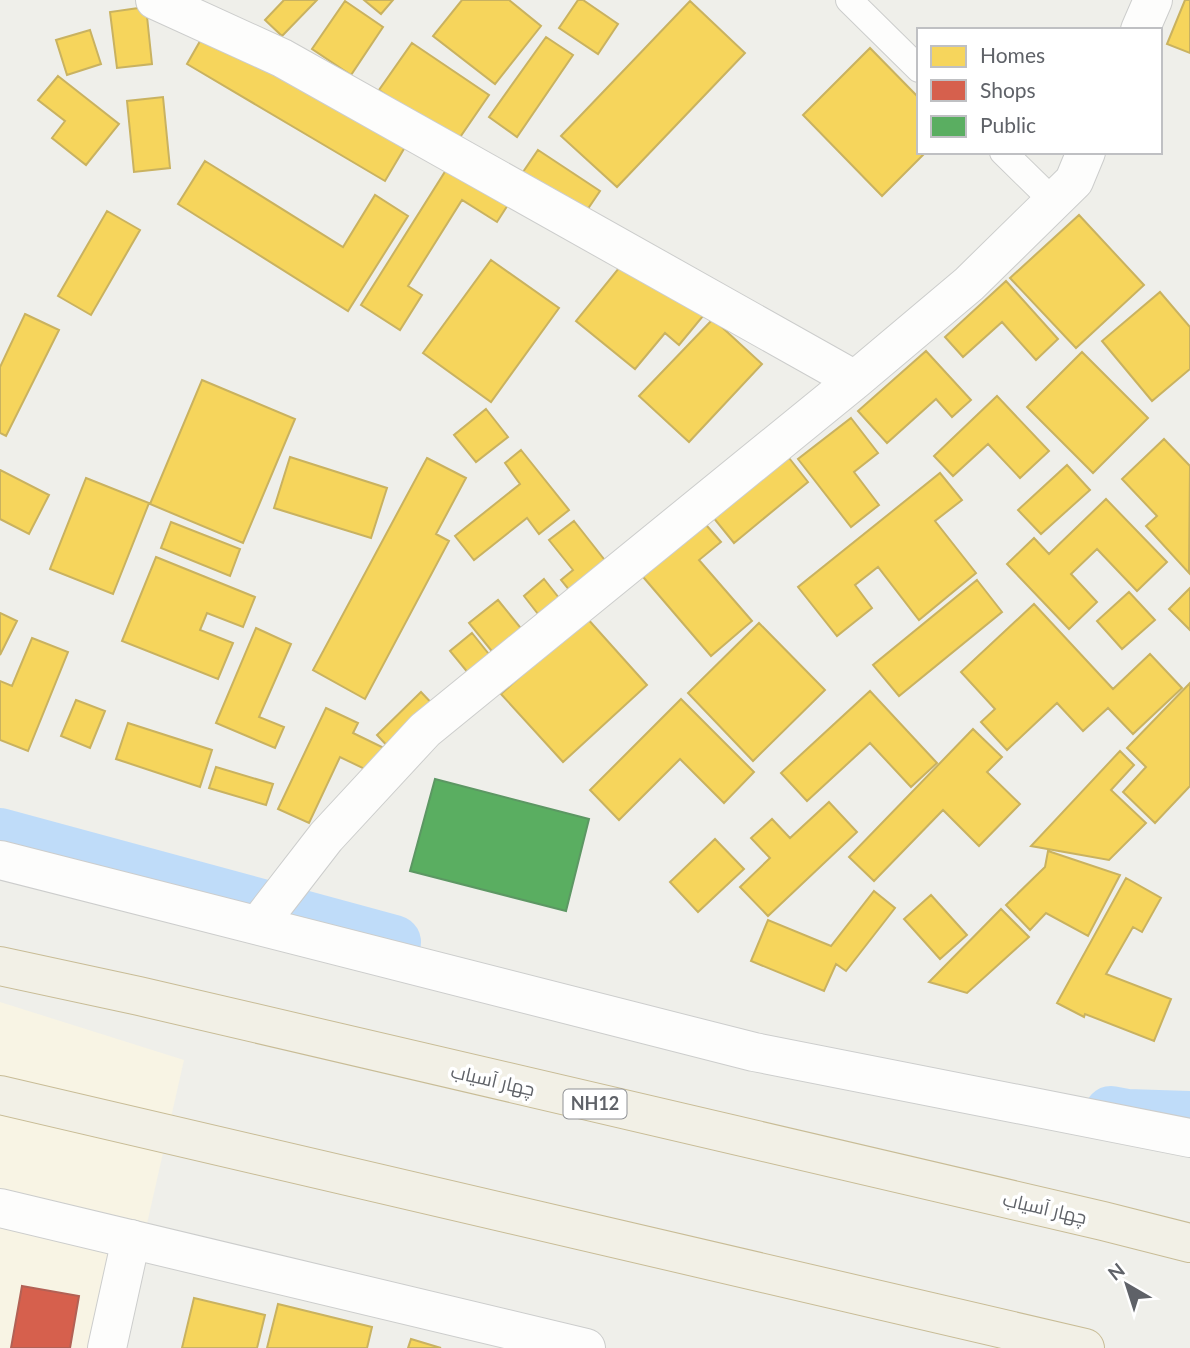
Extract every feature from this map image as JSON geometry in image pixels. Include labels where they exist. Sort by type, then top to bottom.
[{"type":"highway","name":"چهار آسیاب","points":[[0,966],[1103,1221],[1190,1244]]},
{"type":"highway","points":[[0,1095],[1085,1348]]},
{"type":"street","points":[[155,0],[282,58],[856,380]]},
{"type":"street","points":[[1141,28],[1153,0]]},
{"type":"street","points":[[258,925],[326,837],[425,730],[856,380],[969,284],[1073,181],[1085,154]]},
{"type":"street","points":[[0,860],[754,1052],[1190,1139]]},
{"type":"street","points":[[0,1208],[586,1348]]},
{"type":"street","points":[[107,1348],[131,1239]]},
{"type":"lane","points":[[849,0],[917,67]]},
{"type":"lane","points":[[1005,154],[1053,201]]},
{"type":"shaded area","points":[[0,1002],[184,1060],[119,1348],[0,1348]]},
{"type":"building: Homes","points":[[284,0],[317,0],[282,36],[265,20]]},
{"type":"building: Homes","points":[[364,0],[393,0],[381,14]]},
{"type":"building: Homes","points":[[462,0],[509,0],[541,26],[495,84],[433,36]]},
{"type":"building: Homes","points":[[578,0],[583,0],[618,24],[598,54],[559,28]]},
{"type":"building: Homes","points":[[1185,0],[1190,0],[1190,53],[1167,44]]},
{"type":"building: Homes","points":[[345,1],[383,27],[351,75],[312,49]]},
{"type":"building: Homes","points":[[690,1],[745,53],[617,187],[561,136]]},
{"type":"building: Homes","points":[[146,7],[152,64],[117,68],[110,12]]},
{"type":"building: Homes","points":[[207,29],[405,147],[385,181],[187,64]]},
{"type":"building: Homes","points":[[90,30],[101,64],[67,75],[56,40]]},
{"type":"building: Homes","points":[[546,37],[573,55],[517,137],[489,117]]},
{"type":"building: Homes","points":[[412,43],[489,95],[456,143],[379,90]]},
{"type":"building: Homes","points":[[870,48],[917,96],[917,154],[924,154],[882,196],[803,115]]},
{"type":"building: Homes","points":[[58,76],[119,124],[86,165],[52,138],[65,121],[38,100]]},
{"type":"building: Homes","points":[[163,97],[170,168],[134,172],[127,101]]},
{"type":"building: Homes","points":[[538,150],[600,191],[583,216],[521,175]]},
{"type":"building: Homes","points":[[453,159],[513,197],[497,222],[462,200],[408,286],[422,295],[400,330],[361,305]]},
{"type":"building: Homes","points":[[205,161],[343,247],[375,195],[408,216],[348,311],[178,204]]},
{"type":"building: Homes","points":[[107,211],[140,230],[91,315],[58,296]]},
{"type":"building: Homes","points":[[1079,215],[1144,285],[1076,348],[1010,278]]},
{"type":"building: Homes","points":[[491,260],[559,308],[491,402],[423,353]]},
{"type":"building: Homes","points":[[623,263],[703,316],[679,345],[665,333],[635,369],[576,321]]},
{"type":"building: Homes","points":[[1006,281],[1058,339],[1036,360],[1002,322],[963,357],[945,337]]},
{"type":"building: Homes","points":[[1160,292],[1190,327],[1190,369],[1152,401],[1102,341]]},
{"type":"building: Homes","points":[[25,314],[59,330],[6,436],[0,433],[0,367]]},
{"type":"building: Homes","points":[[713,319],[762,364],[689,442],[639,396]]},
{"type":"building: Homes","points":[[926,351],[971,400],[952,417],[936,399],[887,443],[858,411]]},
{"type":"building: Homes","points":[[1082,352],[1148,418],[1093,473],[1027,407]]},
{"type":"building: Homes","points":[[202,380],[295,419],[243,543],[150,504]]},
{"type":"building: Homes","points":[[997,396],[1049,451],[1020,478],[988,444],[953,476],[934,456]]},
{"type":"building: Homes","points":[[486,409],[508,437],[476,462],[454,435]]},
{"type":"building: Homes","points":[[851,418],[878,453],[854,472],[879,505],[851,527],[798,459]]},
{"type":"building: Homes","points":[[1164,439],[1190,466],[1189,573],[1146,526],[1157,516],[1122,479]]},
{"type":"building: Homes","points":[[782,449],[808,482],[734,543],[708,511]]},
{"type":"building: Homes","points":[[521,450],[569,510],[539,534],[527,518],[474,560],[455,536],[520,484],[505,463]]},
{"type":"building: Homes","points":[[290,457],[387,488],[371,538],[274,508]]},
{"type":"building: Homes","points":[[427,458],[466,478],[436,534],[449,541],[365,699],[313,670]]},
{"type":"building: Homes","points":[[1067,465],[1090,490],[1041,534],[1018,510]]},
{"type":"building: Homes","points":[[0,470],[49,495],[29,534],[0,519]]},
{"type":"building: Homes","points":[[940,473],[962,500],[935,521],[976,573],[919,620],[878,567],[855,585],[872,608],[837,636],[798,587]]},
{"type":"building: Homes","points":[[86,478],[149,503],[113,594],[50,569]]},
{"type":"building: Homes","points":[[1106,499],[1167,562],[1137,591],[1097,549],[1071,574],[1097,602],[1069,629],[1007,564],[1034,538],[1049,554]]},
{"type":"building: Homes","points":[[700,518],[721,542],[699,560],[752,621],[711,656],[638,571]]},
{"type":"building: Homes","points":[[574,521],[611,568],[575,597],[561,580],[573,570],[549,540]]},
{"type":"building: Homes","points":[[171,522],[240,549],[230,576],[161,548]]},
{"type":"building: Homes","points":[[156,557],[255,597],[243,627],[207,613],[200,630],[233,643],[218,679],[122,641]]},
{"type":"building: Homes","points":[[544,579],[563,603],[542,619],[524,596]]},
{"type":"building: Homes","points":[[977,580],[1002,612],[899,696],[873,665]]},
{"type":"building: Homes","points":[[1190,588],[1190,630],[1169,609]]},
{"type":"building: Homes","points":[[1129,592],[1155,620],[1122,649],[1097,621]]},
{"type":"building: Homes","points":[[498,600],[524,632],[495,655],[469,623]]},
{"type":"building: Homes","points":[[1034,604],[1113,689],[1150,654],[1182,688],[1133,734],[1108,708],[1083,731],[1057,703],[1007,750],[981,722],[995,709],[961,672]]},
{"type":"building: Homes","points":[[0,613],[17,621],[0,655]]},
{"type":"building: Homes","points":[[586,617],[647,685],[563,762],[501,694]]},
{"type":"building: Homes","points":[[759,623],[825,690],[753,761],[688,693]]},
{"type":"building: Homes","points":[[256,628],[291,644],[259,717],[284,727],[275,748],[216,723]]},
{"type":"building: Homes","points":[[472,633],[496,663],[474,680],[450,651]]},
{"type":"building: Homes","points":[[32,638],[68,652],[28,751],[0,740],[0,681],[12,686]]},
{"type":"building: Homes","points":[[1190,683],[1190,786],[1155,823],[1123,792],[1146,767],[1127,748]]},
{"type":"building: Homes","points":[[870,691],[937,763],[911,787],[870,743],[807,801],[781,773]]},
{"type":"building: Homes","points":[[421,692],[439,711],[394,753],[377,735]]},
{"type":"building: Homes","points":[[681,699],[754,772],[724,803],[680,759],[619,820],[590,790]]},
{"type":"building: Homes","points":[[76,700],[105,711],[90,748],[61,736]]},
{"type":"building: Homes","points":[[326,708],[358,723],[353,733],[386,749],[375,774],[340,757],[309,823],[278,809]]},
{"type":"building: Homes","points":[[128,723],[212,750],[200,787],[116,759]]},
{"type":"building: Homes","points":[[973,729],[1002,757],[987,772],[1020,804],[979,846],[943,810],[874,881],[849,857]]},
{"type":"building: Homes","points":[[1120,751],[1134,765],[1111,790],[1146,823],[1109,860],[1031,846]]},
{"type":"building: Homes","points":[[216,767],[273,784],[266,805],[209,788]]},
{"type":"building: Homes","points":[[829,802],[857,832],[768,916],[740,887],[770,858],[751,838],[772,819],[790,838]]},
{"type":"building: Homes","points":[[715,839],[744,869],[698,912],[670,882]]},
{"type":"building: Homes","points":[[1048,851],[1120,875],[1088,936],[1046,913],[1030,930],[1006,905],[1045,867]]},
{"type":"building: Homes","points":[[1126,878],[1161,898],[1142,932],[1133,927],[1106,974],[1171,999],[1154,1041],[1085,1014],[1084,1017],[1057,1003]]},
{"type":"building: Homes","points":[[874,891],[895,908],[846,971],[836,964],[824,991],[751,961],[768,920],[831,946]]},
{"type":"building: Homes","points":[[931,895],[967,935],[940,959],[904,919]]},
{"type":"building: Homes","points":[[1001,909],[1029,937],[967,993],[929,982]]},
{"type":"building: Homes","points":[[194,1298],[265,1315],[257,1348],[182,1348]]},
{"type":"building: Homes","points":[[278,1304],[372,1327],[367,1348],[267,1348]]},
{"type":"building: Homes","points":[[411,1339],[441,1348],[408,1348]]},
{"type":"building: Shops","points":[[22,1286],[79,1296],[70,1348],[11,1348]]},
{"type":"building: Public","points":[[435,779],[589,819],[566,911],[410,871]]},
{"type":"waterway","points":[[0,835],[394,942]]},
{"type":"waterway","points":[[1111,1113],[1190,1118]]}]
